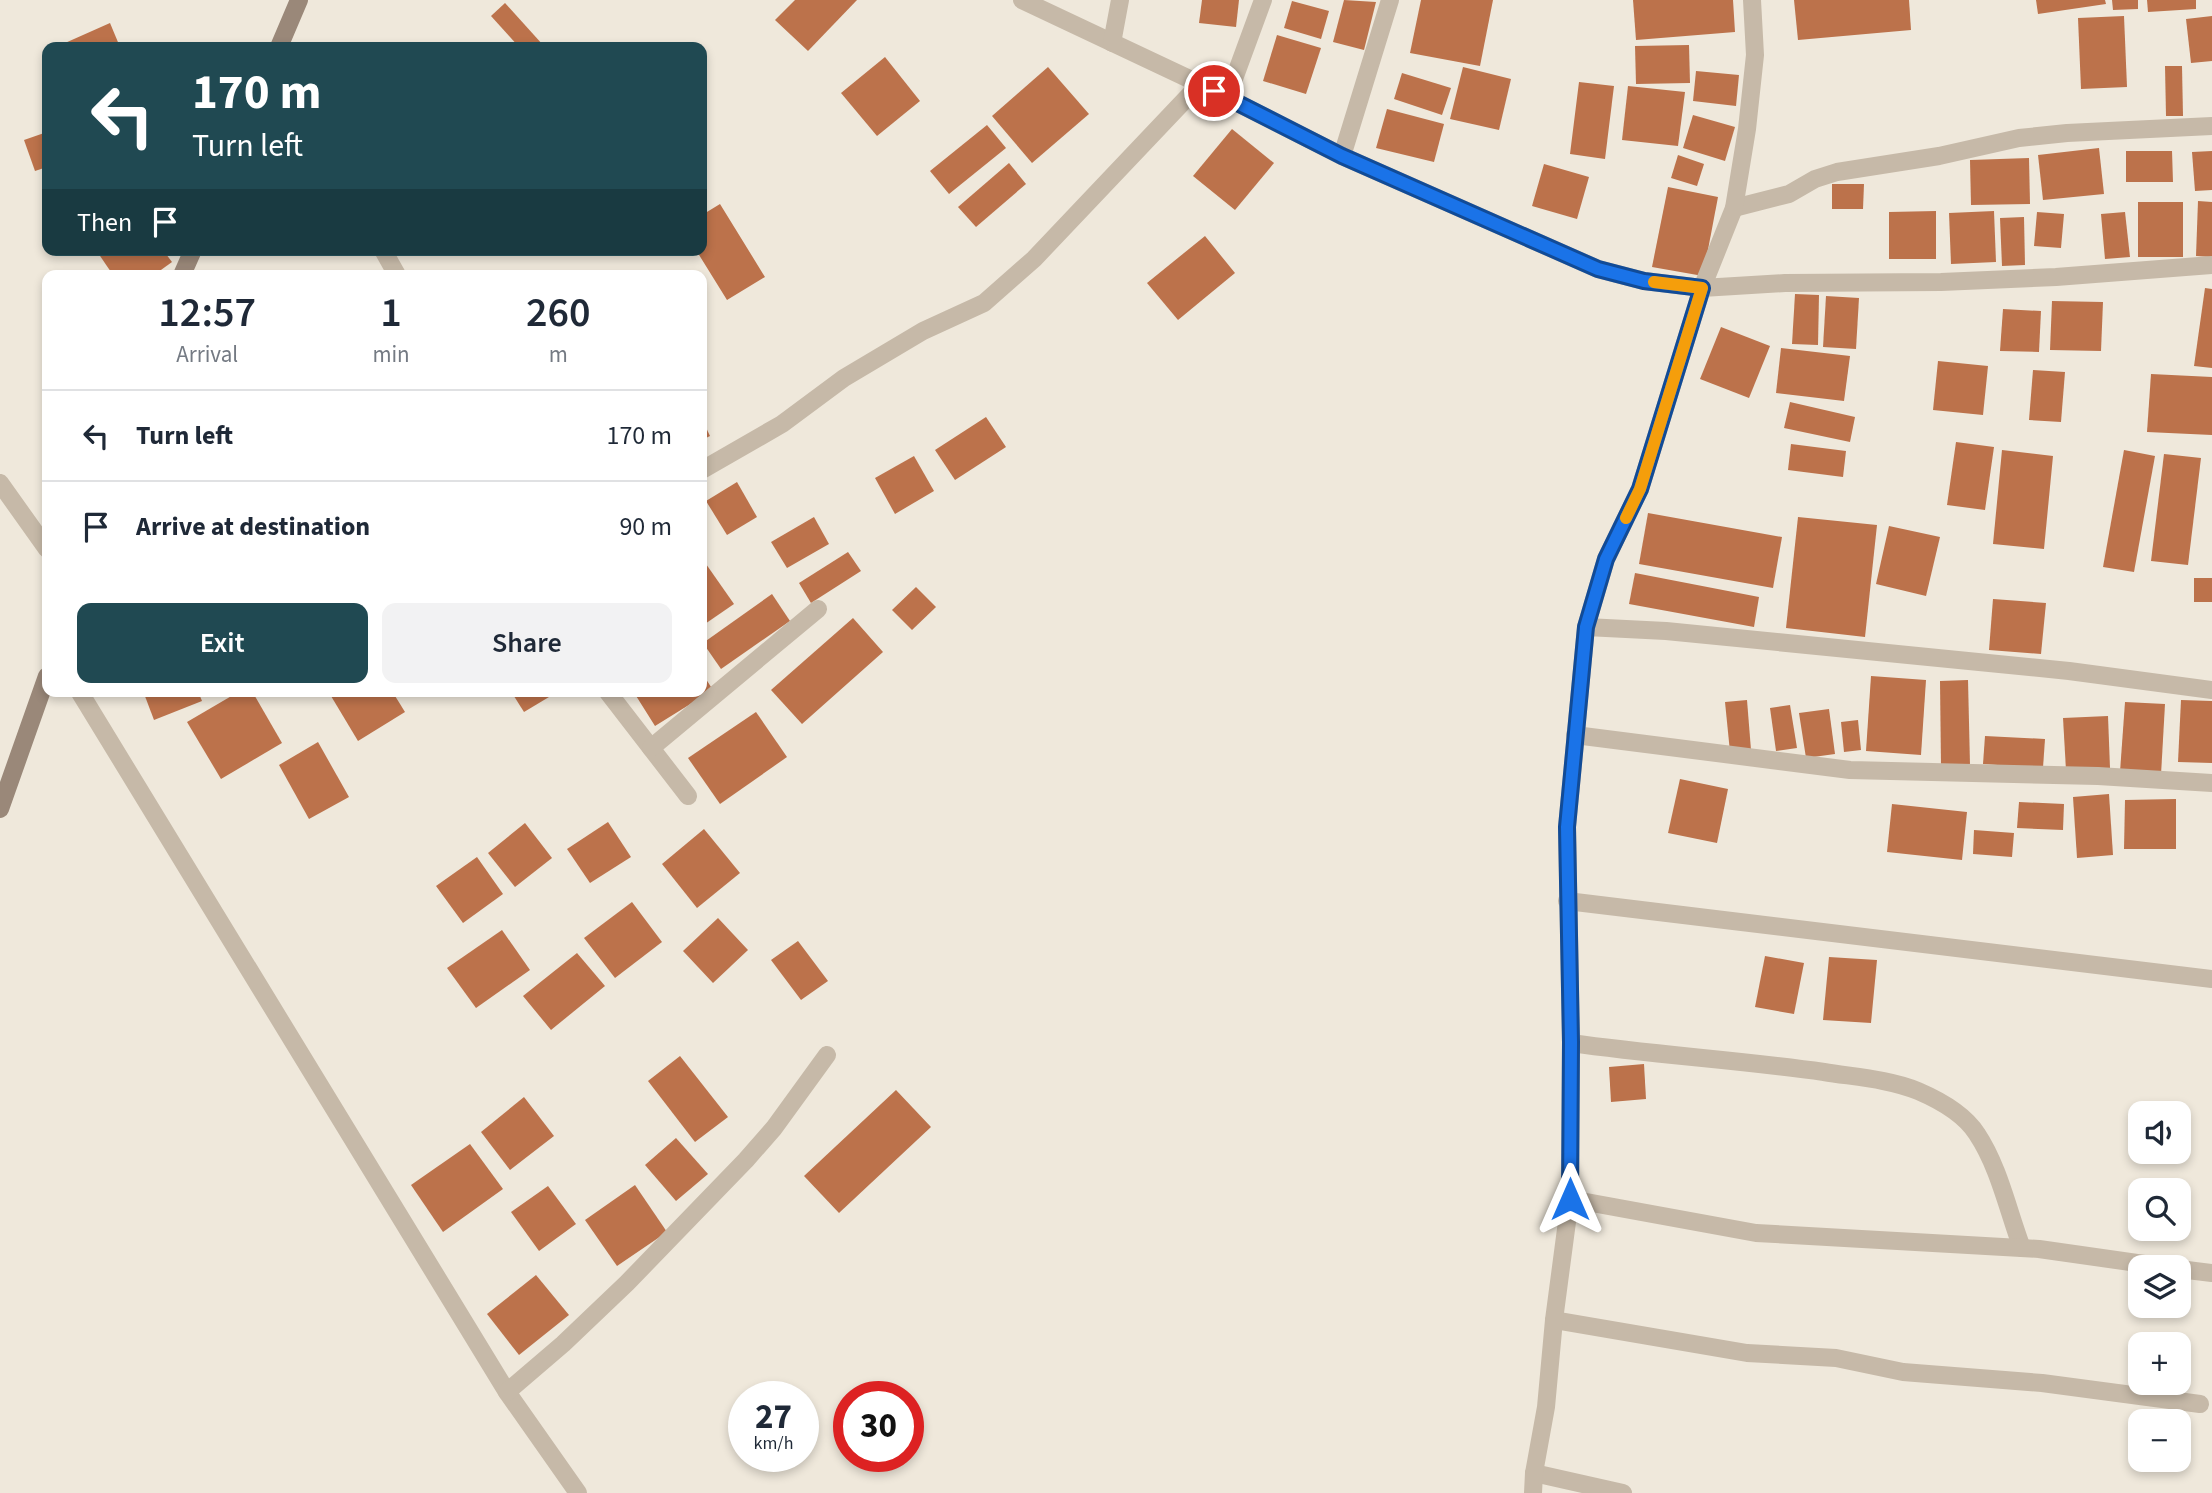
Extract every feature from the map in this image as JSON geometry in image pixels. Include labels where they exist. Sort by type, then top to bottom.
[{"type":"street","points":[[281,42],[299,0]]},
{"type":"street","points":[[1022,0],[1200,84],[1342,156],[1598,269],[1644,281],[1702,288],[1785,283],[1941,282],[2212,265]]},
{"type":"street","points":[[1112,43],[1120,0]]},
{"type":"street","points":[[1227,98],[1264,0]]},
{"type":"street","points":[[1342,156],[1390,0]]},
{"type":"street","points":[[1533,1493],[1546,1407],[1570,1199],[1571,1042],[1567,827],[1586,627],[1606,559],[1640,489],[1702,288],[1734,208],[1747,129],[1755,55],[1752,0]]},
{"type":"street","points":[[707,467],[782,424],[845,378],[923,331],[984,303],[1034,259],[1200,84]]},
{"type":"street","points":[[1734,208],[1789,194],[1815,179],[1837,172],[1938,156],[2019,138],[2212,126]]},
{"type":"street","points":[[0,483],[42,542]]},
{"type":"street","points":[[650,748],[818,609]]},
{"type":"street","points":[[1586,627],[1666,631],[2069,671],[2212,690]]},
{"type":"street","points":[[0,809],[42,690]]},
{"type":"street","points":[[83,697],[507,1392],[578,1493]]},
{"type":"street","points":[[612,697],[688,796]]},
{"type":"street","points":[[1575,735],[1850,770],[2098,776],[2212,783]]},
{"type":"street","points":[[1567,901],[2212,979]]},
{"type":"street","points":[[1571,1042],[1641,1053],[1786,1067],[1873,1080],[1917,1091],[1955,1111],[1977,1133],[1994,1167],[2022,1248]]},
{"type":"street","points":[[507,1392],[563,1344],[627,1283],[746,1160],[774,1128],[827,1055]]},
{"type":"street","points":[[1570,1199],[1756,1233],[2022,1248],[2128,1262]]},
{"type":"street","points":[[2191,1270],[2212,1273]]},
{"type":"street","points":[[1554,1320],[1747,1353],[1836,1358],[1903,1372],[2042,1383],[2200,1404]]},
{"type":"street","points":[[1534,1473],[1623,1493]]},
{"type":"building","points":[[795,0],[857,0],[808,51],[775,20]]},
{"type":"building","points":[[1202,0],[1239,0],[1236,27],[1199,23]]},
{"type":"building","points":[[1344,0],[1376,2],[1364,50],[1333,42]]},
{"type":"building","points":[[1421,0],[1493,0],[1480,66],[1410,53]]},
{"type":"building","points":[[1633,0],[1733,0],[1735,32],[1636,40]]},
{"type":"building","points":[[1794,0],[1909,0],[1911,30],[1798,40]]},
{"type":"building","points":[[2036,0],[2105,0],[2106,4],[2038,14]]},
{"type":"building","points":[[2112,0],[2138,0],[2138,9],[2113,10]]},
{"type":"building","points":[[2147,0],[2196,0],[2196,9],[2148,12]]},
{"type":"building","points":[[1292,1],[1329,11],[1321,39],[1284,28]]},
{"type":"building","points":[[505,3],[540,42],[514,42],[491,16]]},
{"type":"building","points":[[2124,16],[2127,87],[2081,89],[2078,18]]},
{"type":"building","points":[[2212,16],[2212,61],[2191,63],[2186,19]]},
{"type":"building","points":[[110,23],[118,42],[67,42]]},
{"type":"building","points":[[1277,35],[1321,48],[1306,94],[1263,81]]},
{"type":"building","points":[[1689,45],[1690,83],[1636,84],[1635,46]]},
{"type":"building","points":[[885,57],[920,101],[877,136],[841,93]]},
{"type":"building","points":[[2165,66],[2182,66],[2183,116],[2166,116]]},
{"type":"building","points":[[1048,67],[1089,114],[1032,163],[992,116]]},
{"type":"building","points":[[1463,67],[1511,79],[1499,130],[1450,119]]},
{"type":"building","points":[[1696,71],[1739,75],[1736,106],[1693,101]]},
{"type":"building","points":[[1402,73],[1451,88],[1442,115],[1394,99]]},
{"type":"building","points":[[1579,82],[1614,86],[1605,159],[1570,154]]},
{"type":"building","points":[[1628,86],[1685,92],[1678,146],[1622,140]]},
{"type":"building","points":[[1387,109],[1444,124],[1434,162],[1376,148]]},
{"type":"building","points":[[1693,115],[1735,127],[1725,161],[1683,148]]},
{"type":"building","points":[[987,125],[1006,148],[949,194],[930,171]]},
{"type":"building","points":[[1232,129],[1274,163],[1235,210],[1193,176]]},
{"type":"building","points":[[42,134],[42,169],[35,171],[24,140]]},
{"type":"building","points":[[2099,148],[2104,194],[2043,200],[2038,155]]},
{"type":"building","points":[[2126,151],[2172,151],[2173,182],[2126,182]]},
{"type":"building","points":[[2212,151],[2212,190],[2195,191],[2192,152]]},
{"type":"building","points":[[1678,155],[1704,164],[1697,186],[1671,178]]},
{"type":"building","points":[[2029,158],[2030,204],[1971,205],[1970,160]]},
{"type":"building","points":[[1009,163],[1026,184],[976,227],[958,207]]},
{"type":"building","points":[[1544,164],[1589,177],[1577,219],[1532,206]]},
{"type":"building","points":[[1832,184],[1864,184],[1863,209],[1832,209]]},
{"type":"building","points":[[1668,187],[1718,197],[1703,276],[1652,267]]},
{"type":"building","points":[[2198,201],[2212,202],[2212,257],[2196,256]]},
{"type":"building","points":[[2138,202],[2183,202],[2183,257],[2138,257]]},
{"type":"building","points":[[720,204],[765,277],[727,300],[700,256],[707,256],[707,212]]},
{"type":"building","points":[[1936,211],[1936,259],[1889,259],[1889,212]]},
{"type":"building","points":[[1994,211],[1996,262],[1951,264],[1949,213]]},
{"type":"building","points":[[2037,212],[2064,214],[2061,248],[2034,246]]},
{"type":"building","points":[[2125,212],[2130,257],[2105,259],[2101,214]]},
{"type":"building","points":[[2024,217],[2025,265],[2002,266],[2000,218]]},
{"type":"building","points":[[1205,236],[1235,273],[1178,320],[1147,283]]},
{"type":"building","points":[[100,256],[168,256],[172,262],[161,270],[110,270]]},
{"type":"building","points":[[2205,288],[2212,289],[2212,368],[2194,366]]},
{"type":"building","points":[[1795,294],[1819,295],[1818,345],[1792,344]]},
{"type":"building","points":[[1826,296],[1859,298],[1856,349],[1823,347]]},
{"type":"building","points":[[2052,301],[2103,302],[2101,351],[2050,350]]},
{"type":"building","points":[[2003,309],[2041,311],[2039,352],[2000,351]]},
{"type":"building","points":[[1721,327],[1770,346],[1749,398],[1700,379]]},
{"type":"building","points":[[1781,348],[1850,356],[1844,401],[1776,393]]},
{"type":"building","points":[[1938,361],[1988,366],[1983,415],[1933,410]]},
{"type":"building","points":[[2033,370],[2065,372],[2061,422],[2029,420]]},
{"type":"building","points":[[2151,374],[2212,377],[2212,435],[2147,432]]},
{"type":"building","points":[[1790,402],[1855,417],[1850,442],[1784,428]]},
{"type":"building","points":[[986,417],[1006,447],[955,480],[935,450]]},
{"type":"building","points":[[1956,442],[1994,447],[1985,510],[1947,505]]},
{"type":"building","points":[[1791,444],[1846,451],[1843,477],[1788,470]]},
{"type":"building","points":[[2002,450],[2053,456],[2044,549],[1993,544]]},
{"type":"building","points":[[2124,450],[2155,456],[2134,572],[2103,567]]},
{"type":"building","points":[[2164,454],[2201,458],[2188,565],[2151,561]]},
{"type":"building","points":[[914,456],[934,491],[895,514],[875,478]]},
{"type":"building","points":[[737,482],[757,517],[727,535],[707,500]]},
{"type":"building","points":[[1648,513],[1782,537],[1773,588],[1639,564]]},
{"type":"building","points":[[814,517],[829,544],[787,568],[771,542]]},
{"type":"building","points":[[1798,517],[1877,525],[1865,637],[1786,628]]},
{"type":"building","points":[[1889,526],[1940,537],[1926,596],[1876,584]]},
{"type":"building","points":[[848,552],[861,571],[811,603],[799,583]]},
{"type":"building","points":[[707,565],[734,604],[707,623]]},
{"type":"building","points":[[1635,573],[1759,597],[1754,627],[1629,604]]},
{"type":"building","points":[[2194,578],[2212,578],[2212,602],[2194,602]]},
{"type":"building","points":[[916,587],[936,607],[912,630],[892,610]]},
{"type":"building","points":[[772,594],[790,621],[721,669],[707,649],[707,640]]},
{"type":"building","points":[[1993,599],[2046,603],[2041,654],[1989,650]]},
{"type":"building","points":[[853,618],[883,652],[802,724],[771,690]]},
{"type":"building","points":[[1871,676],[1926,680],[1921,755],[1866,751]]},
{"type":"building","points":[[1968,680],[1970,765],[1941,766],[1940,681]]},
{"type":"building","points":[[707,681],[713,690],[707,694]]},
{"type":"building","points":[[145,697],[200,697],[202,701],[154,720]]},
{"type":"building","points":[[230,697],[255,697],[282,743],[221,779],[187,722]]},
{"type":"building","points":[[332,697],[396,697],[405,712],[358,741]]},
{"type":"building","points":[[515,697],[549,697],[524,712]]},
{"type":"building","points":[[637,697],[702,697],[655,726]]},
{"type":"building","points":[[1747,700],[1751,750],[1730,752],[1725,702]]},
{"type":"building","points":[[2181,700],[2212,701],[2212,763],[2178,762]]},
{"type":"building","points":[[2125,702],[2165,704],[2161,775],[2120,772]]},
{"type":"building","points":[[1790,705],[1797,748],[1776,751],[1770,708]]},
{"type":"building","points":[[1829,709],[1835,754],[1806,758],[1799,713]]},
{"type":"building","points":[[756,712],[787,757],[720,804],[688,758]]},
{"type":"building","points":[[2108,716],[2110,768],[2066,770],[2063,718]]},
{"type":"building","points":[[1858,720],[1861,750],[1844,752],[1841,722]]},
{"type":"building","points":[[1985,736],[2045,739],[2043,768],[1983,764]]},
{"type":"building","points":[[318,742],[349,797],[309,819],[279,765]]},
{"type":"building","points":[[1680,779],[1728,789],[1717,843],[1668,833]]},
{"type":"building","points":[[2109,794],[2113,855],[2077,858],[2073,797]]},
{"type":"building","points":[[2176,799],[2176,849],[2124,849],[2125,800]]},
{"type":"building","points":[[2019,802],[2064,804],[2063,830],[2017,828]]},
{"type":"building","points":[[1892,804],[1967,812],[1962,860],[1887,852]]},
{"type":"building","points":[[608,822],[631,857],[590,883],[567,849]]},
{"type":"building","points":[[525,823],[552,858],[515,887],[488,853]]},
{"type":"building","points":[[704,829],[740,873],[697,908],[662,864]]},
{"type":"building","points":[[1974,830],[2014,833],[2012,857],[1973,854]]},
{"type":"building","points":[[477,857],[503,894],[463,923],[436,886]]},
{"type":"building","points":[[632,902],[662,942],[615,978],[584,938]]},
{"type":"building","points":[[718,918],[748,950],[713,983],[683,951]]},
{"type":"building","points":[[502,930],[530,970],[476,1008],[447,968]]},
{"type":"building","points":[[798,941],[828,981],[801,1000],[771,960]]},
{"type":"building","points":[[577,953],[605,986],[551,1030],[523,996]]},
{"type":"building","points":[[1765,956],[1804,963],[1794,1014],[1755,1007]]},
{"type":"building","points":[[1829,957],[1877,960],[1871,1023],[1823,1020]]},
{"type":"building","points":[[680,1056],[728,1117],[695,1142],[648,1081]]},
{"type":"building","points":[[1644,1064],[1646,1099],[1611,1102],[1609,1067]]},
{"type":"building","points":[[896,1090],[931,1127],[839,1213],[804,1176]]},
{"type":"building","points":[[524,1097],[554,1136],[510,1170],[481,1132]]},
{"type":"building","points":[[676,1138],[708,1174],[676,1201],[645,1165]]},
{"type":"building","points":[[470,1144],[503,1189],[443,1232],[411,1185]]},
{"type":"building","points":[[635,1185],[667,1232],[617,1266],[585,1220]]},
{"type":"building","points":[[548,1186],[576,1224],[539,1251],[511,1212]]},
{"type":"building","points":[[536,1275],[569,1315],[519,1355],[487,1314]]},
{"type":"slow traffic","points":[[1626,518],[1640,489],[1702,288],[1654,282]]},
{"type":"route","points":[[1214,91],[1342,156],[1598,269],[1644,281],[1702,288],[1640,489],[1606,559],[1586,627],[1567,827],[1571,1042],[1570,1199]]}]
